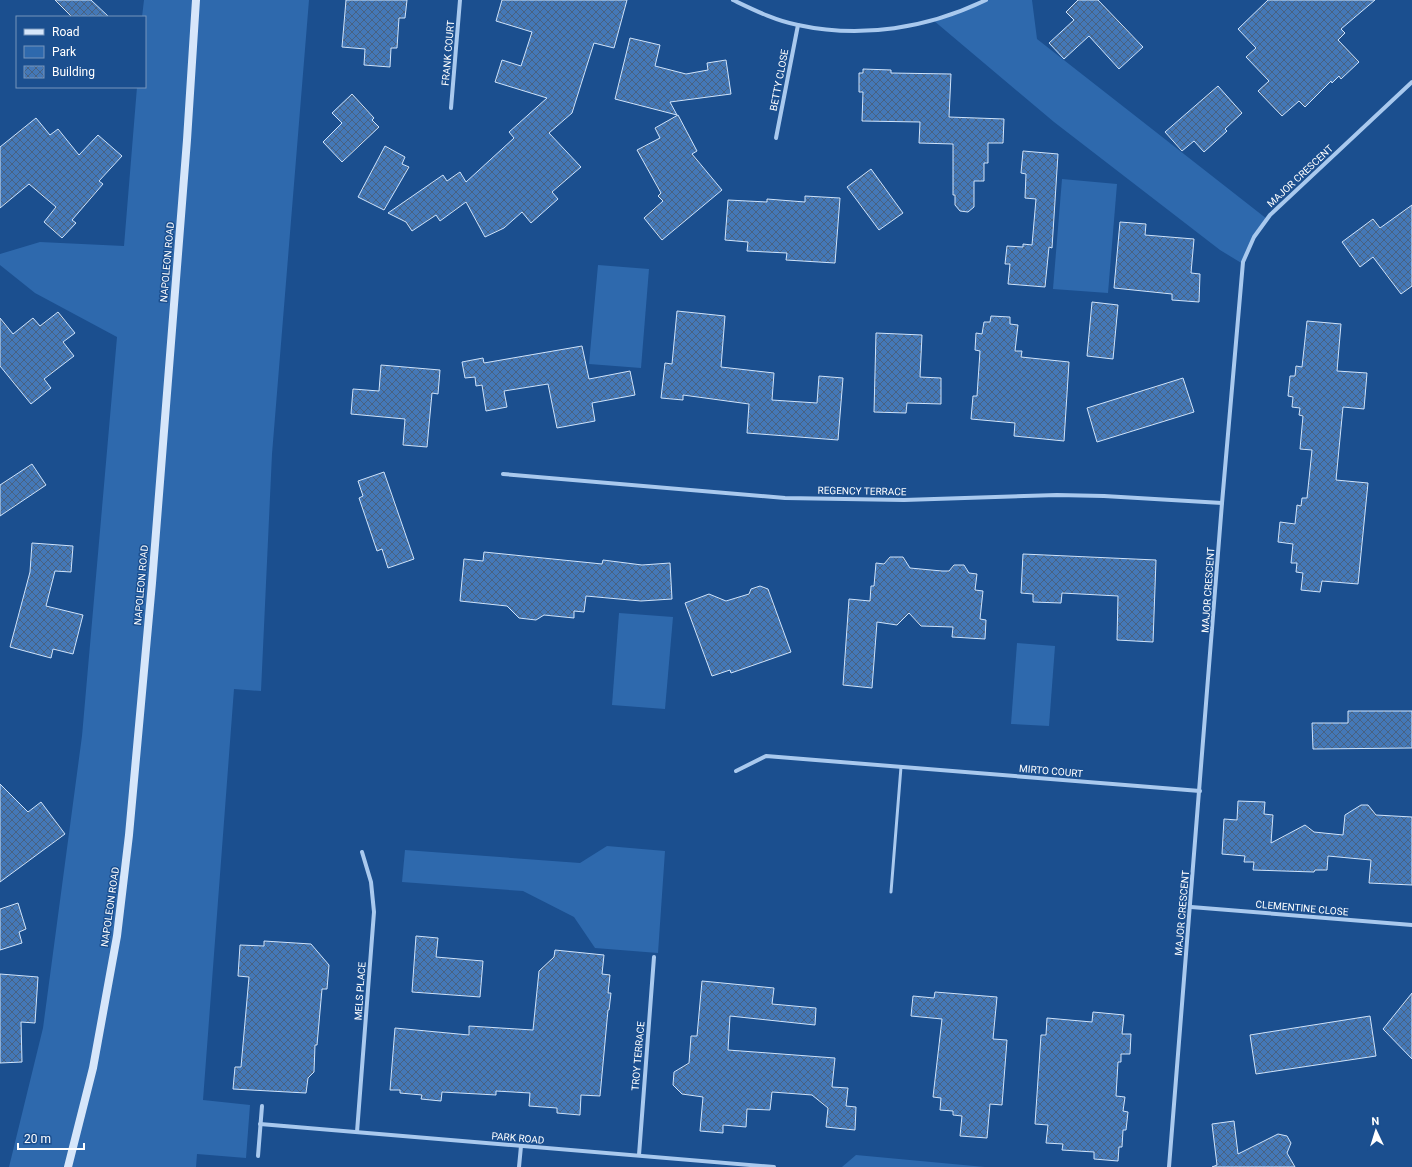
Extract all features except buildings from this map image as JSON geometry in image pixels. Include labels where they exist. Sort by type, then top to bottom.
[{"type":"main road","name":"NAPOLEON ROAD","points":[[68,1167],[93,1068],[117,936],[129,835],[152,583],[187,140],[196,0]]},
{"type":"street","name":"FRANK COURT","points":[[452,108],[460,0]]},
{"type":"street","points":[[732,0],[772,17],[798,25],[845,30],[890,29],[933,20],[971,7],[986,0]]},
{"type":"street","name":"BETTY CLOSE","points":[[776,138],[798,25]]},
{"type":"street","name":"MAJOR CRESCENT","points":[[1169,1167],[1241,274],[1249,249],[1262,226],[1282,203],[1412,82]]},
{"type":"street","name":"REGENCY TERRACE","points":[[503,474],[784,498],[904,500],[1056,495],[1104,496],[1222,503]]},
{"type":"street","name":"MIRTO COURT","points":[[736,771],[766,756],[1200,791]]},
{"type":"street","name":"MELS PLACE","points":[[357,1132],[374,912],[370,882],[362,852]]},
{"type":"street","name":"CLEMENTINE CLOSE","points":[[1191,908],[1412,925]]},
{"type":"street","name":"TROY TERRACE","points":[[639,1155],[654,957]]},
{"type":"street","points":[[258,1156],[262,1106]]},
{"type":"street","name":"PARK ROAD","points":[[260,1124],[774,1167]]},
{"type":"street","points":[[519,1167],[521,1146]]},
{"type":"lane","points":[[891,892],[901,767]]},
{"type":"green space","points":[[144,0],[309,0],[272,454],[261,691],[234,689],[203,1100],[250,1105],[246,1158],[197,1154],[196,1167],[9,1167],[43,1028],[82,736],[117,337],[35,293],[0,265],[0,254],[40,242],[124,246],[137,88],[146,88],[146,16],[142,16]]},
{"type":"green space","points":[[986,0],[1032,0],[1037,39],[1267,219],[1254,237],[1243,264],[1220,250],[1054,122],[933,20]]},
{"type":"green space","points":[[1062,179],[1117,184],[1108,293],[1053,289]]},
{"type":"green space","points":[[598,265],[649,269],[641,368],[589,364]]},
{"type":"green space","points":[[619,613],[673,617],[665,709],[612,705]]},
{"type":"green space","points":[[1017,643],[1055,646],[1049,726],[1011,724]]},
{"type":"green space","points":[[607,846],[665,851],[658,953],[595,948],[574,917],[523,891],[402,882],[405,850],[580,863]]},
{"type":"green space","points":[[856,1155],[985,1167],[842,1167]]}]
